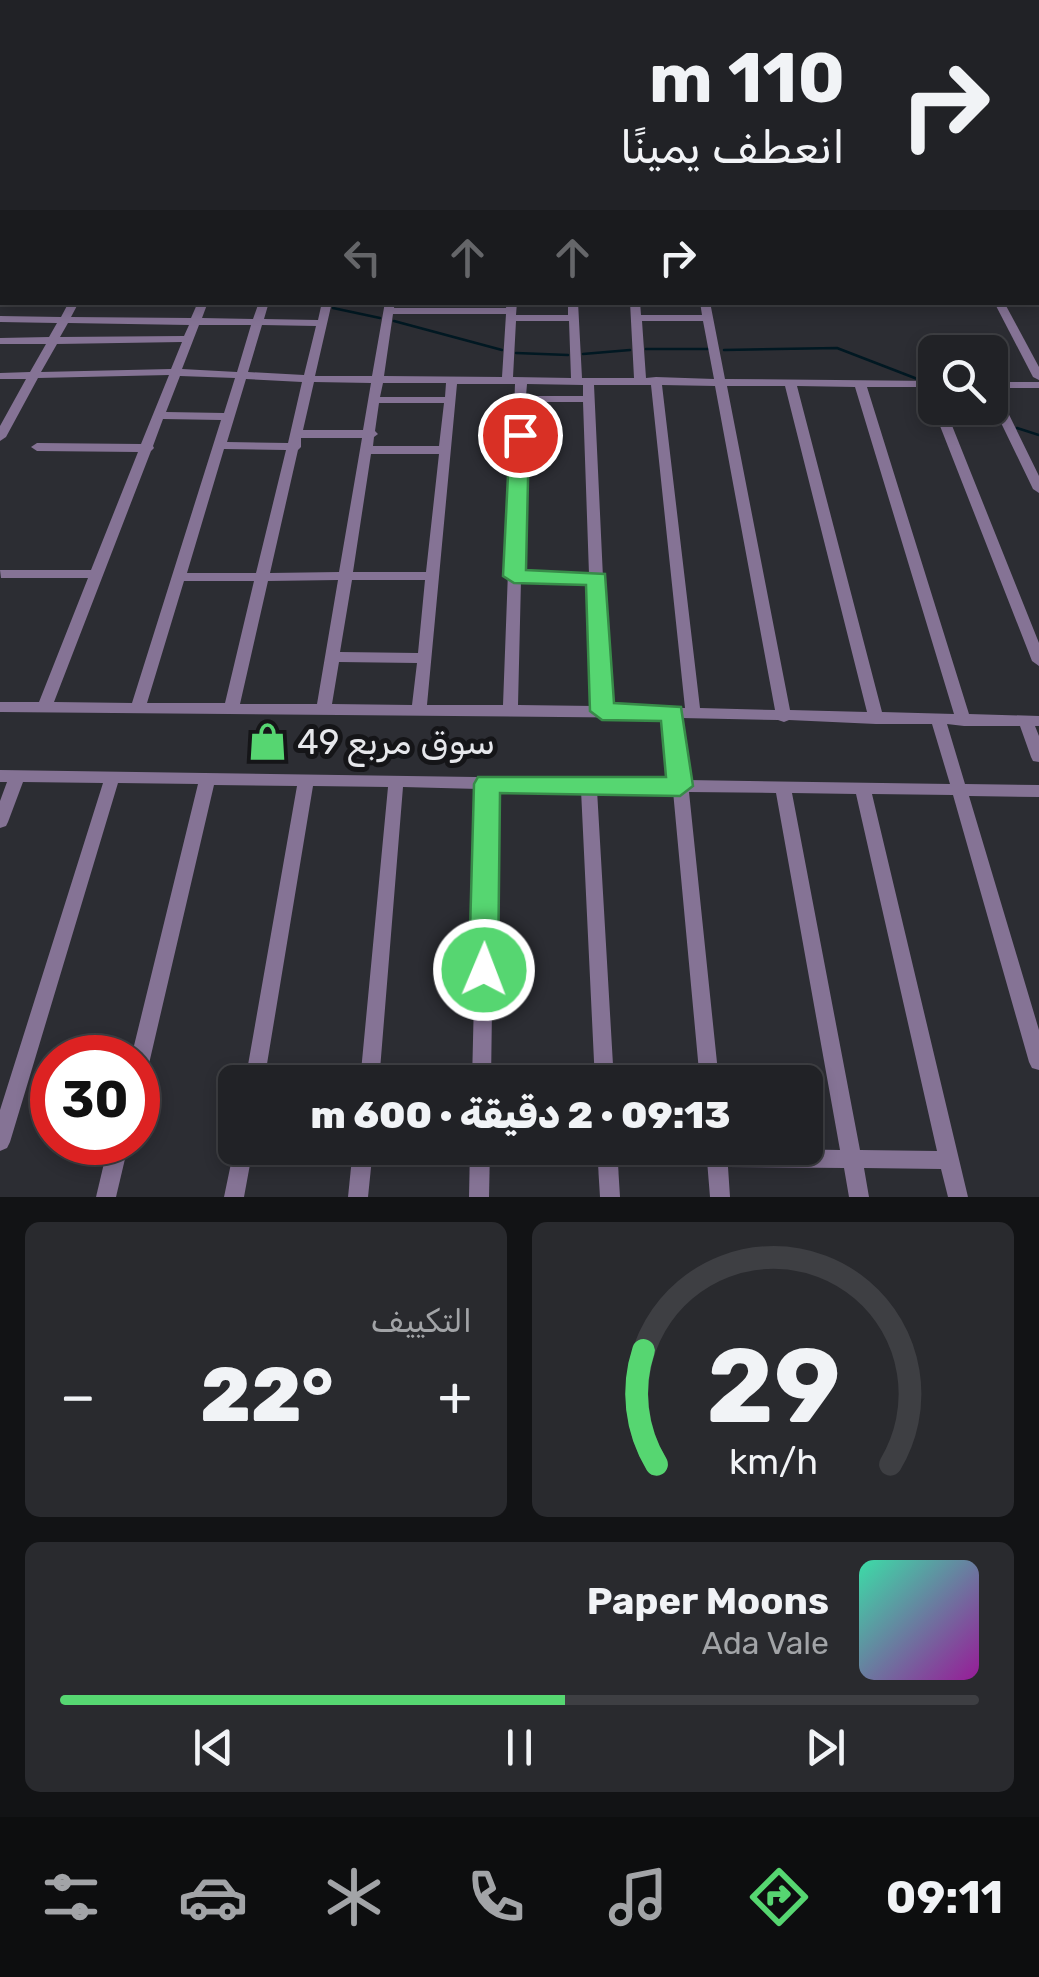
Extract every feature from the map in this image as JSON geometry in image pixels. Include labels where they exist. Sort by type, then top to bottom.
[{"type":"street","points":[[0,437],[72,305]]},
{"type":"street","points":[[44,708],[202,305]]},
{"type":"street","points":[[138,708],[263,305]]},
{"type":"street","points":[[231,709],[327,305]]},
{"type":"street","points":[[573,305],[583,380],[590,399],[602,711]]},
{"type":"street","points":[[635,305],[640,380]]},
{"type":"street","points":[[707,305],[784,716]]},
{"type":"street","points":[[1001,305],[1038,377],[1008,383]]},
{"type":"street","points":[[324,709],[372,434],[389,307],[512,311],[574,318]]},
{"type":"street","points":[[510,710],[521,400],[514,381],[512,311]]},
{"type":"street","points":[[636,318],[709,318]]},
{"type":"street","points":[[0,319],[322,322]]},
{"type":"street","points":[[0,341],[189,340]]},
{"type":"street","points":[[0,376],[175,372],[309,380],[918,384]]},
{"type":"street","points":[[419,710],[452,380]]},
{"type":"street","points":[[656,380],[692,714]]},
{"type":"street","points":[[790,382],[876,720]]},
{"type":"street","points":[[860,383],[964,721]]},
{"type":"street","points":[[521,400],[590,399]]},
{"type":"street","points":[[376,400],[450,400]]},
{"type":"street","points":[[160,415],[229,416]]},
{"type":"street","points":[[1008,424],[1039,489]]},
{"type":"street","points":[[945,425],[1039,661]]},
{"type":"street","points":[[220,445],[372,434]]},
{"type":"street","points":[[37,447],[148,448]]},
{"type":"street","points":[[368,450],[446,450]]},
{"type":"street","points":[[0,574],[98,574]]},
{"type":"street","points":[[177,577],[432,576]]},
{"type":"street","points":[[514,576],[597,578]]},
{"type":"street","points":[[333,656],[425,658]]},
{"type":"street","points":[[0,708],[602,711],[1033,721],[1039,757]]},
{"type":"street","points":[[672,713],[707,1065]]},
{"type":"street","points":[[939,721],[1039,1062]]},
{"type":"street","points":[[0,822],[9,776],[1039,792]]},
{"type":"street","points":[[0,1142],[112,778]]},
{"type":"street","points":[[146,1035],[207,780]]},
{"type":"street","points":[[257,1065],[306,781]]},
{"type":"street","points":[[370,1065],[396,782]]},
{"type":"street","points":[[481,1065],[487,784]]},
{"type":"street","points":[[589,785],[603,1065]]},
{"type":"street","points":[[783,788],[859,1197]]},
{"type":"street","points":[[864,789],[958,1197]]},
{"type":"street","points":[[823,1158],[950,1160]]},
{"type":"street","points":[[106,1197],[114,1165]]},
{"type":"street","points":[[234,1197],[240,1165]]},
{"type":"street","points":[[358,1197],[361,1165]]},
{"type":"street","points":[[479,1197],[480,1165]]},
{"type":"street","points":[[608,1165],[610,1197]]},
{"type":"street","points":[[717,1165],[720,1197]]},
{"type":"waterway","points":[[333,308],[380,318]]},
{"type":"waterway","points":[[394,321],[502,350]]},
{"type":"waterway","points":[[724,350],[837,348],[918,379]]},
{"type":"waterway","points":[[646,349],[708,349]]},
{"type":"waterway","points":[[583,354],[630,350]]},
{"type":"waterway","points":[[516,353],[568,355]]},
{"type":"waterway","points":[[1017,428],[1039,435]]},
{"type":"place","name":"سوق مربع 49","points":[[267,742]]},
{"type":"route","points":[[484,970],[487,784],[680,786],[672,713],[602,711],[597,578],[514,576],[520,435]]}]
